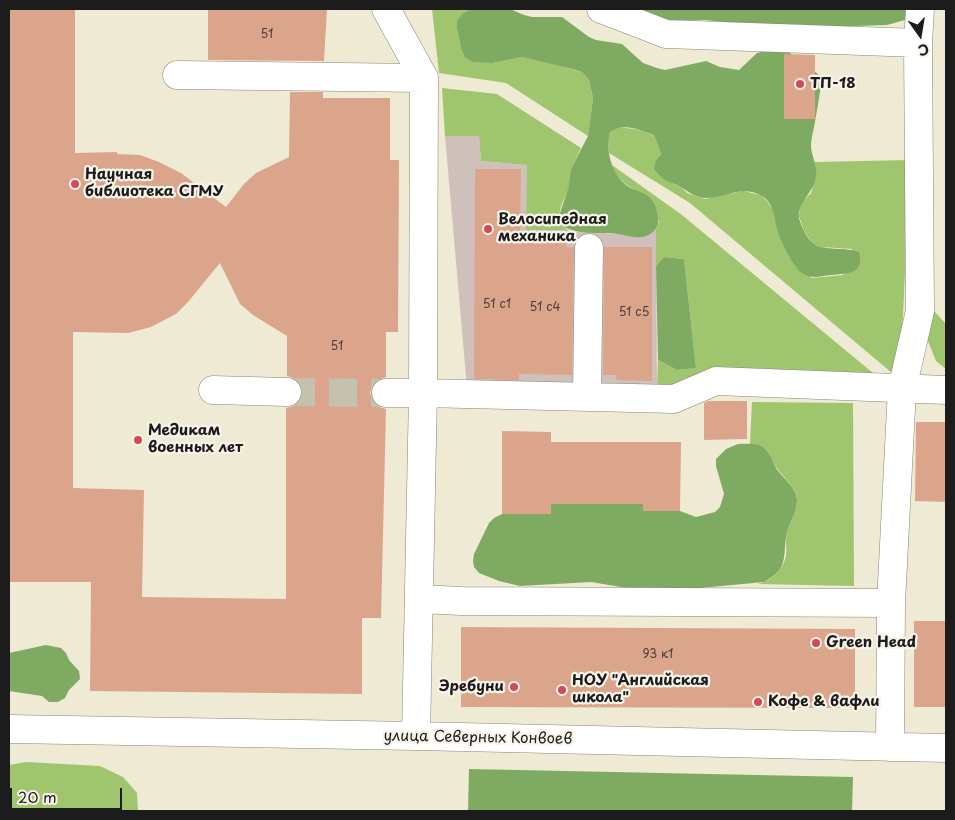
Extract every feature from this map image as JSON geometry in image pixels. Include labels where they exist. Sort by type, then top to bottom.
[{"type":"lane","points":[[386,9],[424,78],[423,393],[416,736]]},
{"type":"lane","points":[[601,9],[666,34],[918,43]]},
{"type":"lane","points":[[890,747],[891,603],[902,389],[920,311],[918,43],[920,9]]},
{"type":"lane","points":[[177,75],[424,78]]},
{"type":"lane","points":[[587,397],[589,248]]},
{"type":"lane","points":[[386,393],[674,398],[716,381],[946,390]]},
{"type":"lane","points":[[213,390],[286,392]]},
{"type":"lane","points":[[419,599],[462,601],[891,603]]},
{"type":"lane","name":"улица Северных Конвоев","points":[[9,729],[946,748]]},
{"type":"shaded area","points":[[445,136],[479,136],[481,161],[528,165],[526,230],[568,230],[649,235],[656,229],[657,389],[467,388]]},
{"type":"green space","points":[[432,9],[471,9],[463,13],[457,29],[461,48],[493,63],[522,57],[582,72],[589,80],[593,98],[588,136],[506,83],[439,73]]},
{"type":"green space","points":[[471,9],[510,9],[532,17],[562,17],[589,37],[622,44],[643,63],[665,70],[706,61],[720,67],[739,70],[757,53],[782,47],[822,77],[811,144],[816,176],[813,187],[799,212],[800,221],[807,236],[814,244],[824,248],[859,252],[860,260],[857,269],[848,273],[816,277],[802,273],[791,260],[784,247],[771,207],[766,199],[748,191],[706,198],[695,196],[677,185],[666,181],[654,169],[656,160],[661,154],[654,135],[626,127],[610,132],[608,147],[611,162],[614,170],[623,182],[650,198],[653,202],[658,220],[656,229],[643,237],[632,237],[614,233],[578,231],[560,225],[559,216],[568,189],[571,169],[588,136],[593,98],[589,80],[582,72],[522,57],[493,63],[473,62],[465,57],[457,29],[457,21],[463,13]]},
{"type":"green space","points":[[643,9],[918,9],[911,17],[887,25],[822,27],[796,24],[745,24],[704,20],[668,20],[645,12]]},
{"type":"green space","points":[[442,88],[497,94],[581,148],[571,169],[568,190],[559,216],[560,225],[568,230],[526,230],[527,165],[481,161],[479,136],[445,136]]},
{"type":"green space","points":[[616,127],[635,129],[654,135],[661,154],[656,160],[663,179],[681,187],[687,193],[705,199],[743,191],[761,195],[773,210],[777,230],[796,267],[812,278],[843,275],[852,249],[821,247],[813,244],[804,231],[799,216],[800,207],[811,193],[816,176],[815,162],[910,160],[901,360],[892,373],[690,203],[609,153],[608,140],[610,132]]},
{"type":"green space","points":[[612,165],[682,215],[879,378],[657,389],[658,360],[677,370],[696,368],[684,259],[664,257],[656,266],[656,229],[659,222],[651,199],[623,182]]},
{"type":"green space","points":[[664,257],[684,259],[696,368],[677,370],[658,360],[656,266]]},
{"type":"green space","points":[[934,311],[946,324],[946,369],[936,361],[926,336]]},
{"type":"green space","points":[[752,402],[853,403],[854,586],[758,584],[776,574],[782,566],[786,556],[786,536],[796,509],[797,500],[792,487],[766,453],[759,447],[750,444]]},
{"type":"green space","points":[[738,444],[755,444],[764,448],[776,468],[792,487],[797,500],[787,532],[781,568],[764,582],[700,588],[627,588],[591,582],[520,586],[499,581],[479,573],[474,567],[474,554],[489,523],[502,514],[551,514],[551,504],[643,504],[643,511],[680,511],[696,517],[715,512],[720,507],[724,494],[716,466],[716,459],[726,449]]},
{"type":"green space","points":[[46,645],[61,648],[79,671],[80,679],[69,690],[65,698],[58,702],[49,702],[42,696],[9,691],[9,653]]},
{"type":"green space","points":[[26,762],[100,766],[123,777],[137,793],[138,811],[15,811],[9,806],[9,765]]},
{"type":"green space","points":[[469,769],[853,777],[852,811],[468,811]]},
{"type":"building","points":[[9,9],[75,9],[75,153],[117,152],[117,154],[140,155],[181,173],[226,207],[244,184],[256,173],[289,157],[290,92],[323,92],[323,98],[390,98],[390,160],[399,160],[398,332],[386,332],[386,377],[378,380],[372,386],[370,393],[373,401],[379,407],[386,409],[381,618],[362,618],[362,694],[90,691],[91,582],[9,582]],"holes":[[[220,263],[240,304],[253,315],[287,336],[287,376],[296,379],[301,385],[303,392],[300,401],[294,406],[286,408],[286,599],[142,597],[144,490],[73,488],[73,332],[128,333],[151,327],[176,314]]]},
{"type":"building","points":[[208,9],[327,9],[324,61],[208,60]]},
{"type":"building","name":"ТП-18","points":[[784,54],[815,55],[815,119],[784,119]]},
{"type":"building","points":[[475,169],[521,169],[520,241],[566,242],[566,247],[574,247],[572,375],[519,374],[519,380],[474,379]]},
{"type":"building","points":[[604,247],[652,247],[652,381],[616,380],[616,375],[603,375]]},
{"type":"building","points":[[708,401],[747,401],[747,439],[704,440],[704,403]]},
{"type":"building","points":[[916,422],[946,422],[946,502],[915,501]]},
{"type":"building","points":[[502,431],[551,432],[551,442],[681,442],[680,511],[643,511],[643,504],[551,504],[551,514],[502,514]]},
{"type":"building","points":[[914,621],[946,621],[946,707],[914,707]]},
{"type":"building","points":[[461,627],[855,629],[855,708],[461,707]]},
{"type":"tunnel","points":[[287,392],[386,393]]},
{"type":"place","name":"ТП-18","points":[[800,84]]},
{"type":"place","name":"Научная библиотека СГМУ","points":[[75,184]]},
{"type":"place","name":"Велосипедная механика","points":[[488,229]]},
{"type":"place","name":"Медикам военных лет","points":[[138,440]]},
{"type":"place","name":"Green Head","points":[[816,643]]},
{"type":"place","name":"Эребуни","points":[[514,687]]},
{"type":"place","name":"НОУ \"Английская школа\"","points":[[562,690]]},
{"type":"place","name":"Кофе & вафли","points":[[758,702]]}]
